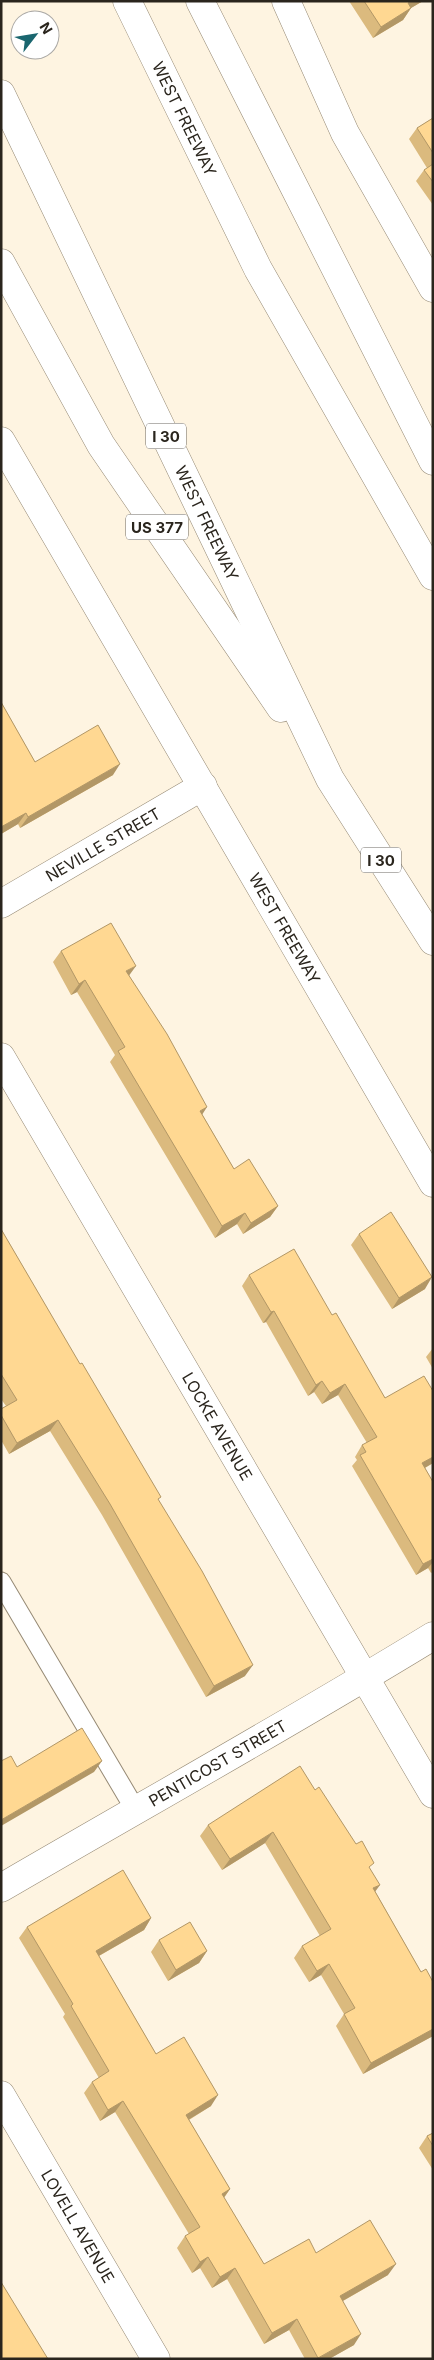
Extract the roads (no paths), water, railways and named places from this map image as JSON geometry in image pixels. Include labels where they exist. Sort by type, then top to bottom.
[{"type":"main road","name":"WEST FREEWAY","points":[[127,1],[258,269],[433,576]]},
{"type":"main road","points":[[200,1],[433,461]]},
{"type":"main road","points":[[286,1],[345,133],[433,288]]},
{"type":"main road","name":"WEST FREEWAY","points":[[1,94],[330,779],[433,941]]},
{"type":"main road","name":"US 377","points":[[1,263],[101,445],[330,779]]},
{"type":"main road","name":"WEST FREEWAY","points":[[1,441],[433,1182]]},
{"type":"main road","name":"NEVILLE STREET","points":[[1,904],[203,786]]},
{"type":"main road","name":"LOCKE AVENUE","points":[[1,1057],[433,1794]]},
{"type":"main road","name":"PENTICOST STREET","points":[[1,1888],[364,1678],[433,1636]]},
{"type":"main road","name":"LOVELL AVENUE","points":[[1,2095],[156,2359]]},
{"type":"lane","points":[[1,1582],[135,1809]]}]
